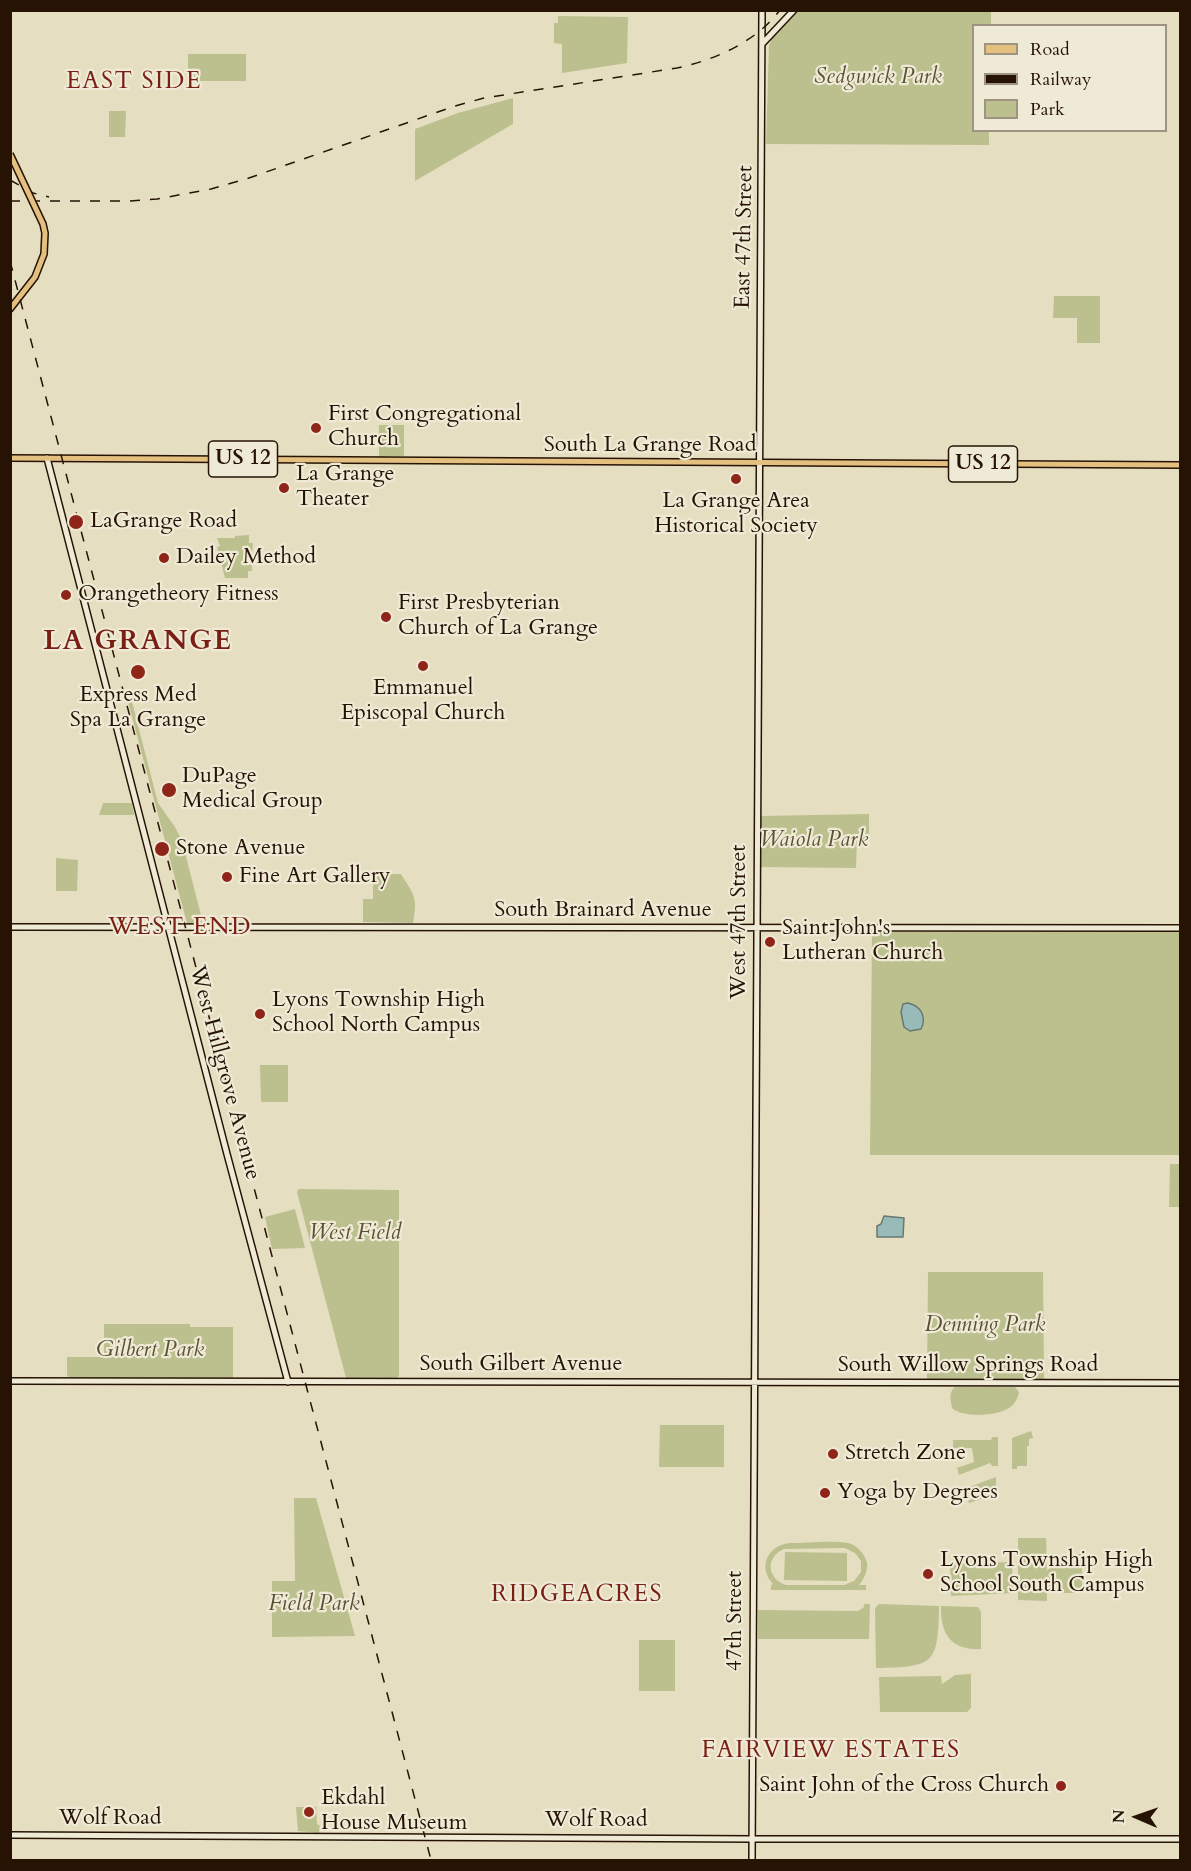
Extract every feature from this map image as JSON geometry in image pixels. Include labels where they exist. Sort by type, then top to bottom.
[{"type":"main road","points":[[10,154],[43,224],[44,254],[35,277],[10,309]]},
{"type":"main road","name":"US 12","points":[[10,458],[47,458]]},
{"type":"main road","name":"South La Grange Road","points":[[47,458],[1180,465]]},
{"type":"street","name":"East 47th Street","points":[[759,463],[762,10]]},
{"type":"street","points":[[762,45],[794,10]]},
{"type":"street","name":"West Hillgrove Avenue","points":[[47,458],[288,1382]]},
{"type":"street","name":"West 47th Street","points":[[755,1382],[759,463]]},
{"type":"street","name":"South Brainard Avenue","points":[[10,927],[1180,928]]},
{"type":"street","name":"South Gilbert Avenue","points":[[10,1381],[755,1382]]},
{"type":"street","name":"South Willow Springs Road","points":[[755,1382],[1180,1383]]},
{"type":"street","name":"47th Street","points":[[752,1860],[755,1382]]},
{"type":"street","name":"Wolf Road","points":[[10,1835],[1180,1839]]},
{"type":"green space","name":"Sedgwick Park","points":[[799,10],[991,11],[991,24],[972,24],[972,132],[989,132],[989,145],[766,144],[769,45]]},
{"type":"green space","points":[[558,16],[628,17],[627,63],[562,73],[562,44],[554,43],[554,23],[558,23]]},
{"type":"green space","points":[[188,54],[246,54],[246,81],[188,81]]},
{"type":"green space","points":[[513,98],[513,124],[415,181],[415,129],[458,113]]},
{"type":"green space","points":[[109,111],[126,111],[125,137],[109,137]]},
{"type":"green space","points":[[1054,296],[1100,296],[1100,343],[1077,343],[1077,318],[1053,318]]},
{"type":"green space","points":[[379,425],[404,425],[404,456],[379,457]]},
{"type":"green space","points":[[249,535],[249,543],[253,543],[252,571],[248,571],[248,578],[225,578],[217,538]]},
{"type":"green space","points":[[127,698],[131,698],[158,803],[182,841],[204,927],[188,927]]},
{"type":"green space","points":[[103,803],[132,803],[134,815],[99,815]]},
{"type":"green space","name":"Waiola Park","points":[[869,814],[869,837],[857,838],[856,868],[759,867],[760,816]]},
{"type":"green space","points":[[56,858],[78,860],[77,891],[56,891]]},
{"type":"green space","points":[[373,874],[401,874],[414,897],[413,923],[363,922],[363,899],[373,899]]},
{"type":"green space","points":[[872,932],[1180,932],[1180,1155],[870,1155]]},
{"type":"green space","points":[[260,1065],[288,1065],[288,1102],[261,1102]]},
{"type":"green space","points":[[1170,1164],[1180,1164],[1180,1207],[1169,1207]]},
{"type":"green space","name":"West Field","points":[[299,1189],[399,1190],[399,1376],[396,1379],[346,1378],[297,1192]]},
{"type":"green space","points":[[295,1209],[305,1248],[272,1249],[265,1217]]},
{"type":"green space","name":"Denning Park","points":[[928,1272],[1043,1272],[1044,1380],[927,1379]]},
{"type":"green space","name":"Gilbert Park","points":[[104,1324],[190,1324],[190,1327],[233,1327],[233,1378],[70,1378],[67,1375],[67,1357],[104,1357]]},
{"type":"green space","points":[[955,1387],[1015,1387],[1019,1392],[1015,1403],[1004,1411],[972,1415],[952,1408],[951,1394]]},
{"type":"green space","points":[[660,1425],[724,1425],[724,1467],[659,1467]]},
{"type":"green space","points":[[1031,1431],[1033,1438],[1029,1439],[1029,1446],[1027,1446],[1027,1466],[1017,1466],[1017,1469],[1012,1469],[1012,1438]]},
{"type":"green space","points":[[992,1437],[998,1437],[998,1466],[992,1466],[990,1463],[959,1475],[957,1468],[974,1462],[972,1448],[953,1448],[953,1440],[991,1440]]},
{"type":"green space","points":[[996,1477],[996,1494],[969,1503],[964,1489]]},
{"type":"green space","name":"Field Park","points":[[294,1498],[316,1498],[355,1636],[272,1637],[272,1581],[295,1581]]},
{"type":"green space","points":[[1018,1538],[1046,1538],[1047,1571],[1062,1558],[1082,1554],[1082,1590],[1079,1593],[1047,1593],[1047,1601],[1018,1600]]},
{"type":"green space","points":[[835,1542],[854,1546],[862,1553],[867,1563],[865,1575],[859,1585],[866,1585],[866,1590],[771,1590],[773,1584],[766,1571],[767,1558],[771,1552],[782,1545]],"holes":[[[845,1548],[855,1553],[861,1561],[861,1572],[854,1581],[844,1585],[786,1585],[775,1578],[772,1573],[771,1562],[784,1549]]]},
{"type":"green space","points":[[785,1552],[847,1553],[847,1581],[784,1580]]},
{"type":"green space","points":[[1012,1562],[1013,1593],[951,1596],[950,1564]]},
{"type":"green space","points":[[864,1604],[870,1604],[869,1639],[758,1639],[758,1610],[858,1611],[864,1607]]},
{"type":"green space","points":[[879,1604],[939,1606],[937,1640],[929,1658],[911,1666],[876,1668],[875,1608]]},
{"type":"green space","points":[[941,1606],[978,1607],[981,1612],[981,1649],[962,1647],[949,1638],[941,1616]]},
{"type":"green space","points":[[639,1640],[675,1640],[675,1691],[639,1691]]},
{"type":"green space","points":[[971,1674],[971,1708],[967,1712],[880,1712],[879,1677],[941,1676],[942,1684],[955,1675]]},
{"type":"green space","points":[[296,1807],[316,1807],[319,1833],[298,1831]]},
{"type":"water","points":[[908,1003],[922,1013],[921,1029],[910,1031],[904,1027],[901,1012],[903,1004]]},
{"type":"water","points":[[884,1216],[904,1218],[903,1237],[877,1237],[877,1226],[881,1224]]},
{"type":"railway","points":[[10,201],[130,201],[157,199],[211,189],[484,98],[691,65],[720,55],[747,40],[780,10]]},
{"type":"railway","points":[[10,180],[33,193],[49,197]]},
{"type":"railway","points":[[10,261],[431,1860]]},
{"type":"place","name":"First Congregational Church","points":[[316,428]]},
{"type":"place","name":"La Grange Area Historical Society","points":[[736,479]]},
{"type":"place","name":"La Grange Theater","points":[[284,488]]},
{"type":"place","name":"LaGrange Road","points":[[76,522]]},
{"type":"place","name":"Dailey Method","points":[[164,558]]},
{"type":"place","name":"Orangetheory Fitness","points":[[66,595]]},
{"type":"place","name":"First Presbyterian Church of La Grange","points":[[386,617]]},
{"type":"place","name":"Emmanuel Episcopal Church","points":[[423,666]]},
{"type":"place","name":"Express Med Spa La Grange","points":[[138,672]]},
{"type":"place","name":"DuPage Medical Group","points":[[169,790]]},
{"type":"place","name":"Stone Avenue","points":[[162,849]]},
{"type":"place","name":"Fine Art Gallery","points":[[227,877]]},
{"type":"place","name":"Saint John's Lutheran Church","points":[[770,942]]},
{"type":"place","name":"Lyons Township High School North Campus","points":[[260,1014]]},
{"type":"place","name":"Stretch Zone","points":[[833,1454]]},
{"type":"place","name":"Yoga by Degrees","points":[[825,1493]]},
{"type":"place","name":"Lyons Township High School South Campus","points":[[928,1574]]},
{"type":"place","name":"Saint John of the Cross Church","points":[[1061,1786]]},
{"type":"place","name":"Ekdahl House Museum","points":[[309,1812]]},
{"type":"district","name":"EAST SIDE","points":[[134,82]]},
{"type":"district","name":"LA GRANGE","points":[[138,643]]},
{"type":"district","name":"WEST END","points":[[180,928]]},
{"type":"district","name":"RIDGEACRES","points":[[577,1595]]},
{"type":"district","name":"FAIRVIEW ESTATES","points":[[831,1751]]}]
